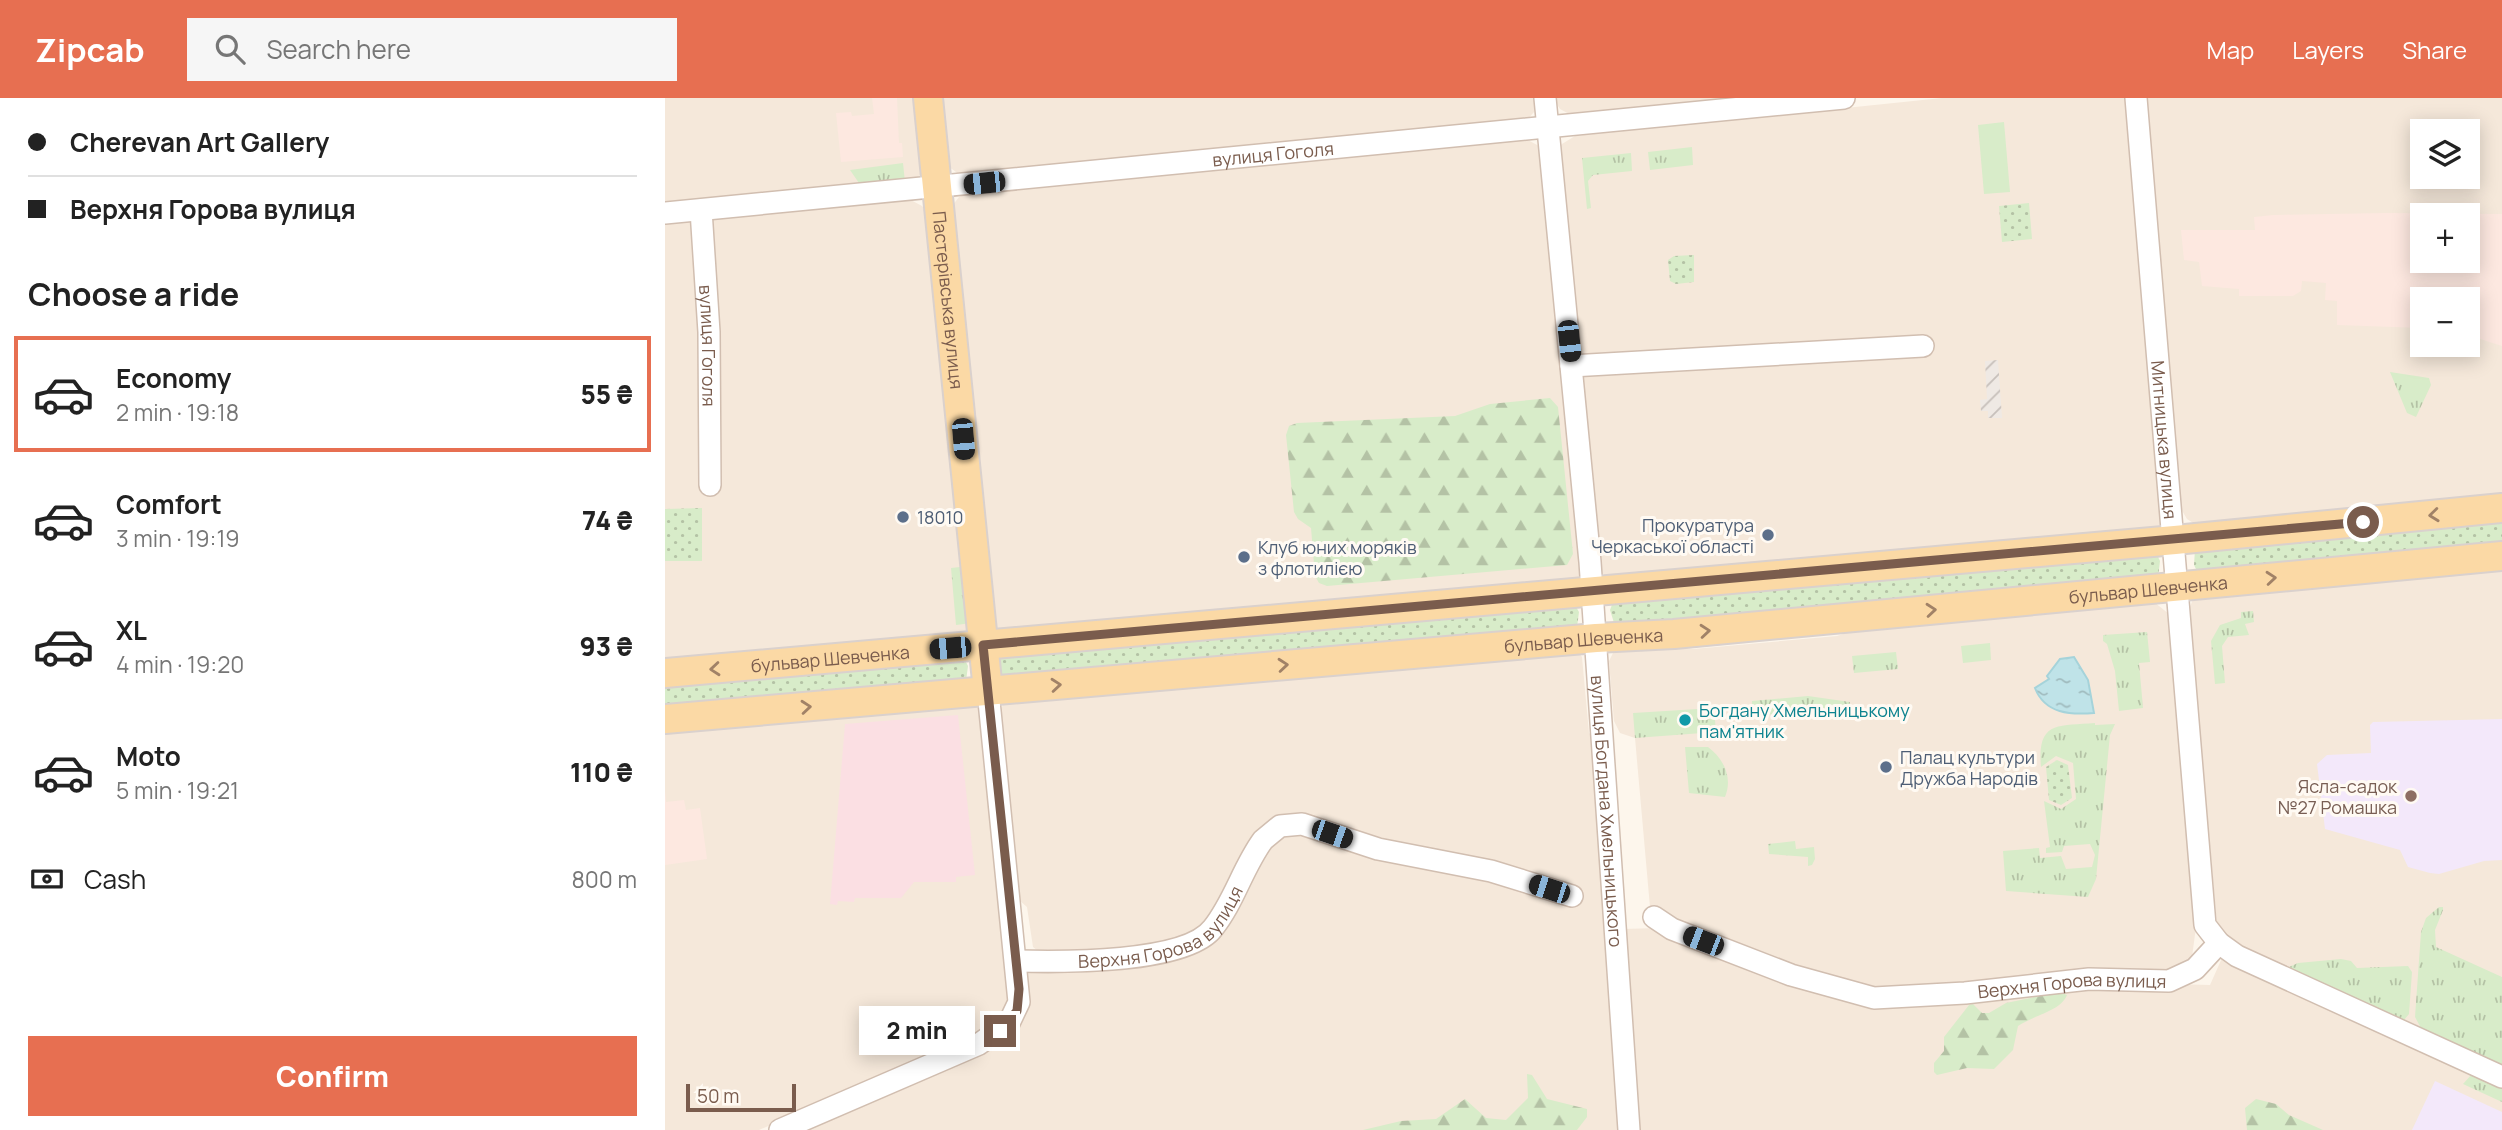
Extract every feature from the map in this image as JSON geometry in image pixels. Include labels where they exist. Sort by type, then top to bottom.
[{"type":"main road","name":"Пастерівська вулиця","points":[[928,98],[988,691]]},
{"type":"main road","name":"бульвар Шевченка","points":[[665,673],[2175,540],[2502,508]]},
{"type":"main road","name":"бульвар Шевченка","points":[[665,719],[1596,638],[1674,634],[2502,556]]},
{"type":"street","name":"вулиця Богдана Хмельницького","points":[[1545,98],[1593,590],[1629,1130]]},
{"type":"street","name":"вулиця Гоголя","points":[[665,213],[1844,98]]},
{"type":"street","name":"Митницька вулиця","points":[[2136,98],[2175,540],[2202,912],[2209,933],[2219,943]]},
{"type":"street","name":"вулиця Гоголя","points":[[701,210],[709,332],[711,485]]},
{"type":"street","points":[[1571,366],[1923,346]]},
{"type":"street","name":"Пастерівська вулиця","points":[[988,691],[1017,961]]},
{"type":"street","name":"Верхня Горова вулиця","points":[[1017,961],[1120,958],[1199,940],[1218,922],[1263,839],[1273,830],[1289,824],[1310,826],[1403,855],[1490,871],[1572,896]]},
{"type":"street","name":"Верхня Горова вулиця","points":[[1654,917],[1672,929],[1791,975],[1874,999],[1965,993],[2089,979],[2169,981],[2195,969],[2219,943]]},
{"type":"street","points":[[2219,943],[2245,960],[2502,1077]]},
{"type":"street","points":[[779,1130],[958,1054],[1000,1031],[1017,1011],[1017,961]]},
{"type":"shaded area","points":[[665,98],[918,98],[923,172],[916,179],[665,205]]},
{"type":"shaded area","points":[[872,98],[897,98],[899,143],[902,143],[903,157],[841,162],[836,113],[851,112],[852,116],[874,114]]},
{"type":"shaded area","points":[[938,98],[1537,98],[1534,112],[1527,120],[960,175],[948,166]]},
{"type":"shaded area","points":[[1553,98],[1743,98],[1571,115],[1560,109]]},
{"type":"shaded area","points":[[1942,98],[2128,98],[2163,525],[2159,530],[1605,576],[1599,569],[1559,148],[1575,136]]},
{"type":"shaded area","points":[[2145,98],[2502,98],[2502,499],[2198,526],[2187,519],[2180,507]]},
{"type":"shaded area","points":[[1526,139],[1539,146],[1543,154],[1581,577],[1578,580],[1000,632],[996,629],[993,625],[952,206],[959,197],[965,194]]},
{"type":"shaded area","points":[[907,198],[922,206],[930,218],[972,623],[968,634],[665,664],[665,221]]},
{"type":"shaded area","points":[[2410,213],[2410,273],[2480,273],[2480,214],[2502,214],[2502,346],[2480,339],[2480,287],[2410,287],[2410,328],[2337,325],[2337,301],[2325,300],[2326,283],[2302,281],[2301,291],[2293,296],[2239,296],[2239,289],[2202,286],[2199,262],[2184,260],[2181,230],[2255,230],[2254,217]]},
{"type":"shaded area","points":[[1998,360],[2002,418],[1988,418],[1988,411],[1981,411],[1980,400],[1987,399],[1985,361]]},
{"type":"shaded area","points":[[2502,565],[2502,1067],[2243,949],[2230,941],[2217,924],[2189,609],[2194,597]]},
{"type":"shaded area","points":[[2154,602],[2169,614],[2196,927],[2192,957],[2182,972],[1861,991],[1656,912],[1650,907],[1635,738],[1620,733],[1614,721],[1609,661],[1615,649],[1648,645],[1693,649],[1837,636],[1868,626]]},
{"type":"shaded area","points":[[1567,649],[1577,651],[1582,657],[1589,733],[1596,739],[1624,1130],[799,1130],[984,1050],[1001,1040],[1022,1016],[1026,1006],[1027,974],[1032,968],[1133,960],[1181,949],[1212,936],[1221,926],[1258,852],[1268,838],[1284,828],[1306,828],[1404,861],[1471,869],[1581,901],[1580,895],[1532,880],[1374,843],[1288,818],[1275,823],[1260,838],[1210,918],[1194,933],[1158,948],[1135,953],[1047,958],[1033,947],[1027,907],[1019,900],[999,714],[1005,700]]},
{"type":"shaded area","points":[[975,703],[982,709],[1011,990],[1007,1011],[977,1037],[759,1130],[665,1130],[665,728]]},
{"type":"shaded area","points":[[958,715],[975,875],[956,877],[956,882],[914,882],[901,898],[855,898],[854,902],[838,901],[837,905],[830,904],[845,724]]},
{"type":"shaded area","name":"Ясла-садок №27 Ромашка","points":[[2502,719],[2502,860],[2484,861],[2439,874],[2430,873],[2408,867],[2400,850],[2325,829],[2317,764],[2327,755],[2371,753],[2370,725],[2373,722]]},
{"type":"shaded area","points":[[665,791],[666,802],[684,800],[686,810],[700,808],[707,859],[665,865]]},
{"type":"shaded area","points":[[1658,928],[1843,996],[2093,982],[2210,985],[2222,958],[2502,1086],[2502,1130],[1637,1130],[1623,929]]},
{"type":"shaded area","points":[[2435,1081],[2502,1112],[2502,1130],[2412,1130]]},
{"type":"green space","points":[[2004,122],[2010,192],[1984,194],[1978,125]]},
{"type":"green space","points":[[1692,147],[1693,165],[1650,170],[1648,152]]},
{"type":"green space","points":[[1631,153],[1632,171],[1593,175],[1588,181],[1591,208],[1587,209],[1582,158]]},
{"type":"green space","points":[[903,163],[905,182],[861,186],[850,170]]},
{"type":"green space","points":[[2029,203],[2032,239],[2002,242],[1999,206]]},
{"type":"green space","points":[[1694,255],[1694,282],[1676,284],[1670,281],[1668,260],[1674,256]]},
{"type":"green space","points":[[2390,372],[2429,378],[2431,385],[2416,417],[2407,413]]},
{"type":"green space","points":[[1550,398],[1558,407],[1573,554],[1567,565],[1327,586],[1319,583],[1315,576],[1311,528],[1298,519],[1294,512],[1286,435],[1289,426],[1297,423],[1455,416],[1490,404]]},
{"type":"green space","points":[[702,508],[702,561],[665,561],[665,509]]},
{"type":"green space","points":[[2502,517],[2502,547],[2198,573],[2194,565],[2195,549]]},
{"type":"green space","points":[[2156,553],[2160,561],[2158,578],[1615,626],[1610,610],[1613,602]]},
{"type":"green space","points":[[960,567],[964,570],[972,623],[956,625],[951,568]]},
{"type":"green space","points":[[1575,605],[1579,612],[1577,627],[1003,678],[1000,675],[1001,656]]},
{"type":"green space","points":[[2253,611],[2254,622],[2245,624],[2249,635],[2228,637],[2222,646],[2225,683],[2215,684],[2211,641],[2220,625],[2241,618],[2241,612]]},
{"type":"green space","points":[[2147,632],[2150,662],[2139,663],[2143,708],[2119,711],[2115,671],[2103,635]]},
{"type":"green space","points":[[1990,643],[1991,660],[1963,663],[1961,646]]},
{"type":"green space","points":[[1896,652],[1898,669],[1854,673],[1852,656]]},
{"type":"green space","points":[[964,658],[968,666],[966,681],[665,710],[665,682]]},
{"type":"green space","points":[[1808,696],[1850,702],[1848,709],[1749,716],[1748,705],[1752,704],[1752,701]]},
{"type":"green space","points":[[1714,708],[1716,732],[1635,738],[1633,713]]},
{"type":"green space","points":[[2095,723],[2115,724],[2110,735],[2096,879],[2088,897],[2006,891],[2003,851],[2039,848],[2040,858],[2061,856],[2066,869],[2092,867],[2095,855],[2090,844],[2064,846],[2062,852],[2046,853],[2046,848],[2050,847],[2044,801],[2061,809],[2076,799],[2073,763],[2056,756],[2041,767],[2041,752],[2042,741],[2052,729]]},
{"type":"green space","points":[[1685,747],[1708,747],[1719,757],[1727,776],[1725,797],[1689,793]]},
{"type":"green space","points":[[2057,760],[2068,765],[2072,798],[2061,805],[2049,800],[2046,767]]},
{"type":"green space","points":[[1795,841],[1796,849],[1814,847],[1815,859],[1812,865],[1808,866],[1808,857],[1769,854],[1768,844]]},
{"type":"green space","points":[[2439,907],[2443,907],[2443,910],[2435,930],[2436,947],[2502,977],[2502,1066],[2422,1030],[2415,1017],[2421,932],[2426,918]]},
{"type":"green space","points":[[2341,959],[2351,961],[2357,968],[2408,966],[2412,972],[2409,1014],[2404,1020],[2400,1021],[2289,967],[2298,963]]},
{"type":"green space","points":[[2059,992],[2067,995],[2059,1005],[2018,1026],[2013,1050],[1994,1069],[1967,1068],[1937,1075],[1934,1072],[1934,1063],[1944,1051],[1944,1037],[1969,1005],[1973,1004],[1982,1013],[1989,1013],[2006,1003]]},
{"type":"green space","points":[[1527,1074],[1532,1075],[1547,1099],[1587,1109],[1587,1117],[1577,1130],[1363,1130],[1401,1121],[1436,1119],[1465,1099],[1486,1118],[1506,1120],[1528,1098]]},
{"type":"green space","points":[[2472,1074],[2502,1087],[2502,1102],[2463,1084]]},
{"type":"green space","points":[[2256,1099],[2276,1104],[2289,1115],[2323,1130],[2247,1130],[2245,1108]]},
{"type":"water","points":[[2074,657],[2088,680],[2094,713],[2076,714],[2052,708],[2039,697],[2035,688],[2049,679],[2047,676],[2060,659]]},
{"type":"place","name":"18010","points":[[903,517]]},
{"type":"place","name":"Прокуратура Черкаської області","points":[[1768,535]]},
{"type":"place","name":"Клуб юних моряків з флотилією","points":[[1244,557]]},
{"type":"place","name":"Богдану Хмельницькому пам'ятник","points":[[1685,720]]},
{"type":"place","name":"Палац культури Дружба Народів","points":[[1886,767]]},
{"type":"place","name":"Ясла-садок №27 Ромашка","points":[[2411,796]]},
{"type":"route","points":[[1000,1031],[1017,1011],[1019,989],[983,645],[2363,522]]}]
